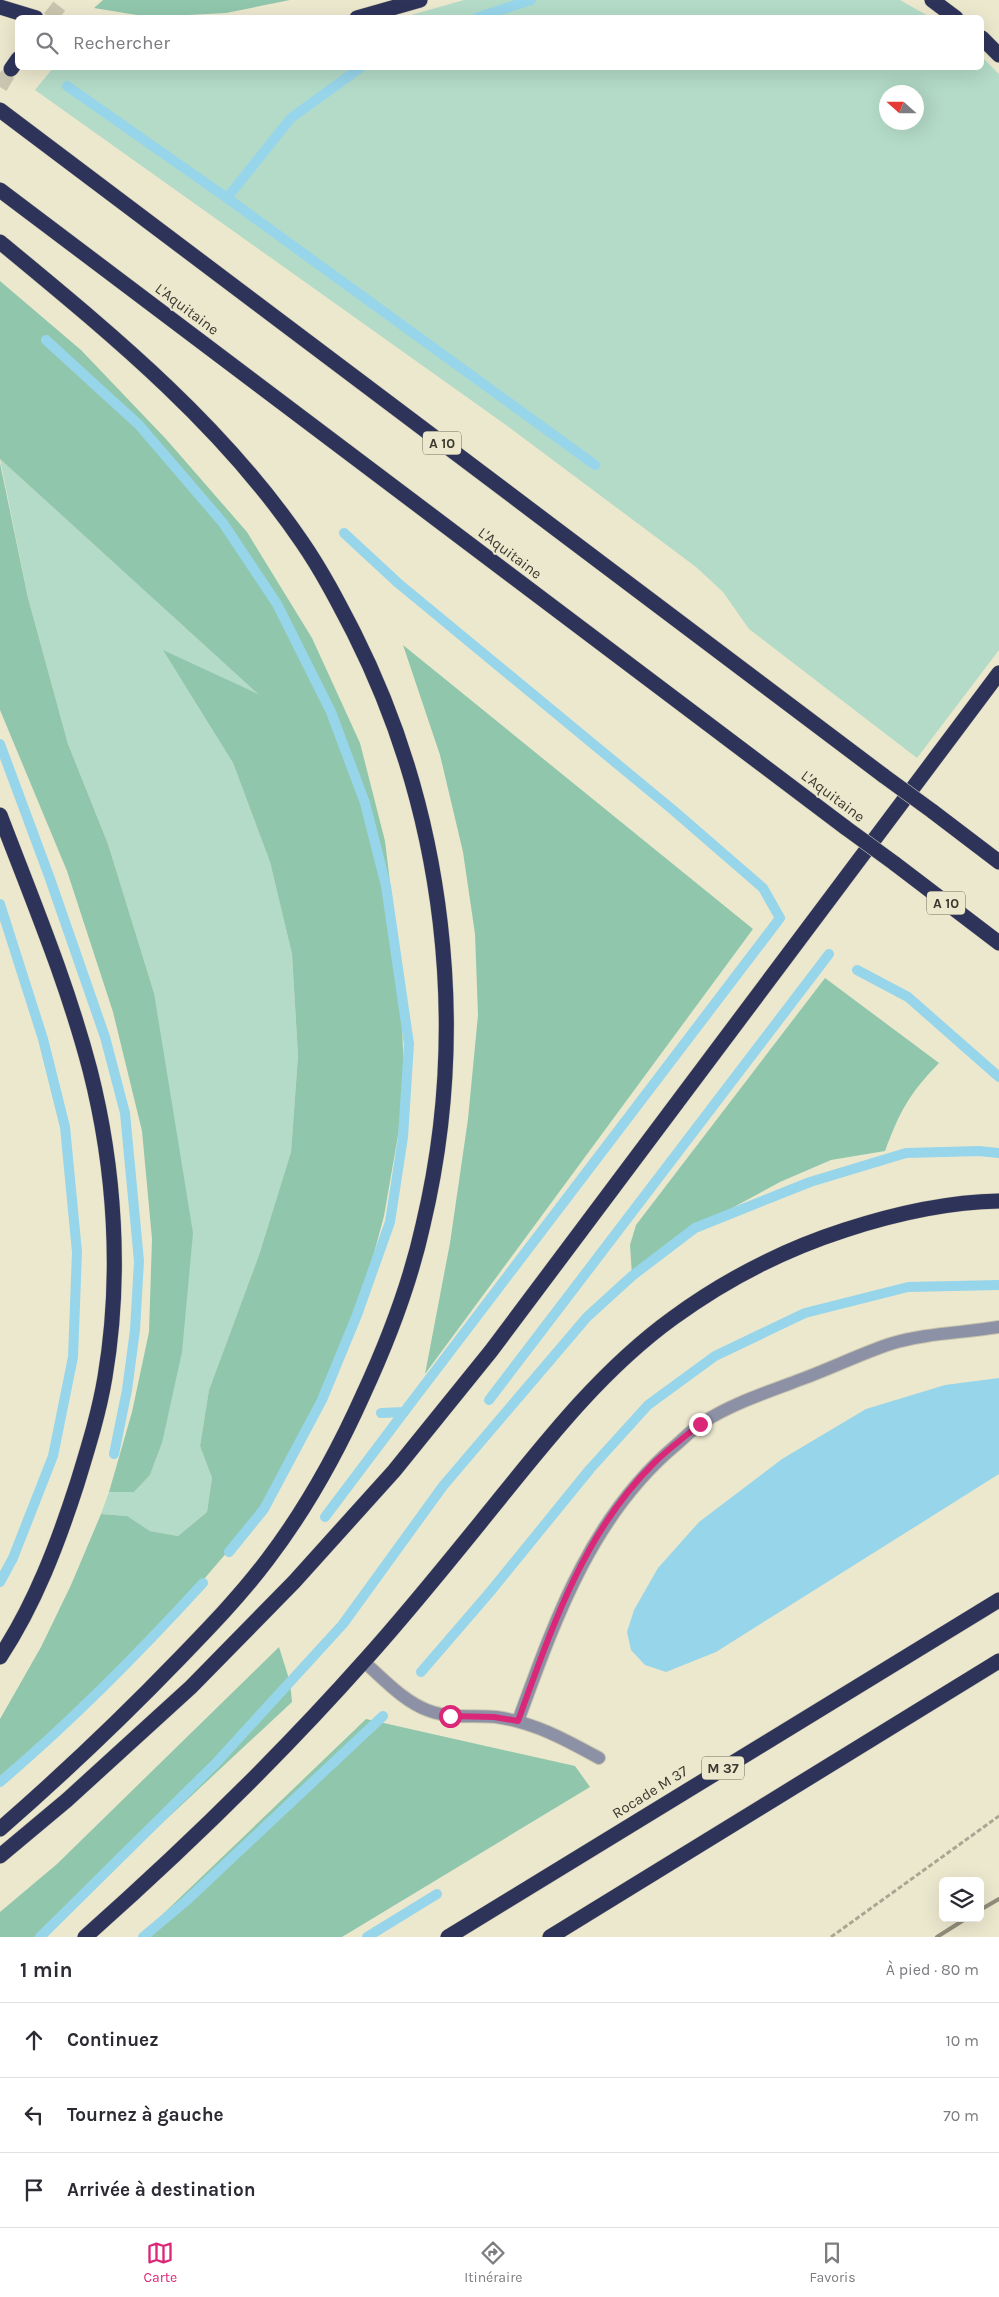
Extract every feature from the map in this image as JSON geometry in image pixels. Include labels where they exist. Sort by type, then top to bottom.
[{"type":"highway","points":[[368,15],[420,0]]},
{"type":"highway","points":[[932,0],[952,15]]},
{"type":"highway","points":[[0,7],[26,15]]},
{"type":"highway","points":[[984,40],[999,55]]},
{"type":"highway","name":"A 10","points":[[0,110],[999,862]]},
{"type":"highway","name":"L'Aquitaine","points":[[0,190],[999,943]]},
{"type":"highway","points":[[0,242],[143,363],[177,394],[222,441],[260,485],[303,544],[337,600],[367,659],[385,702],[412,780],[426,834],[437,892],[444,949],[446,1006],[445,1081],[436,1163],[423,1226],[404,1293],[377,1365],[346,1431],[309,1499],[267,1560],[221,1615],[111,1728],[0,1829]]},
{"type":"highway","points":[[0,1856],[67,1800],[197,1681],[294,1582],[394,1471],[491,1351],[999,674]]},
{"type":"highway","points":[[0,815],[64,984],[90,1070],[105,1144],[113,1222],[113,1300],[105,1376],[92,1436],[64,1524],[36,1592],[0,1657]]},
{"type":"highway","points":[[85,1937],[223,1808],[364,1662],[585,1397],[626,1357],[672,1319],[719,1288],[774,1258],[821,1238],[912,1211],[999,1201]]},
{"type":"highway","name":"Rocade M 37","points":[[448,1937],[999,1600]]},
{"type":"highway","points":[[550,1937],[999,1661]]},
{"type":"lane","points":[[518,1721],[552,1630],[577,1572],[602,1530],[625,1497],[654,1463],[700,1424],[738,1403],[892,1344],[933,1336],[999,1328]]},
{"type":"lane","points":[[364,1662],[409,1702],[429,1711],[450,1716],[494,1717],[518,1721],[550,1732],[599,1758]]},
{"type":"path","points":[[830,1937],[999,1816]]},
{"type":"green space","points":[[103,0],[290,0],[226,13],[188,15],[137,15],[94,8]]},
{"type":"green space","points":[[464,0],[900,0],[926,15],[411,15]]},
{"type":"green space","points":[[984,59],[999,74],[999,650],[917,758],[749,629],[723,592],[696,567],[506,425],[35,90],[51,70],[984,70]]},
{"type":"green space","points":[[0,281],[81,350],[166,439],[247,532],[312,638],[360,743],[385,841],[399,956],[405,1095],[384,1216],[357,1316],[322,1400],[264,1509],[169,1620],[85,1704],[0,1782],[0,1719],[41,1647],[71,1585],[101,1514],[127,1516],[150,1531],[178,1536],[207,1512],[212,1478],[200,1446],[209,1390],[259,1255],[291,1152],[298,1056],[292,954],[270,862],[233,763],[163,650],[258,694],[0,459]]},
{"type":"green space","points":[[0,459],[259,695],[164,651],[233,763],[270,862],[292,954],[298,1056],[291,1152],[259,1255],[209,1390],[200,1446],[212,1478],[207,1512],[178,1536],[150,1531],[126,1516],[101,1514],[109,1492],[134,1492],[150,1475],[162,1443],[154,993],[108,844],[68,744],[28,598]]},
{"type":"green space","points":[[0,463],[28,598],[68,744],[108,844],[154,993],[193,1233],[182,1352],[162,1443],[150,1475],[134,1492],[109,1492],[132,1412],[149,1332],[152,1239],[142,1131],[113,1012],[67,871],[0,710]]},
{"type":"green space","points":[[403,645],[753,929],[425,1374],[450,1243],[468,1119],[478,1015],[475,934],[463,852],[440,755]]},
{"type":"green space","points":[[825,978],[939,1063],[920,1084],[906,1104],[885,1151],[831,1160],[780,1182],[695,1228],[632,1276],[630,1245],[636,1225]]},
{"type":"green space","points":[[279,1647],[290,1682],[292,1702],[40,1937],[0,1937],[0,1912],[57,1864]]},
{"type":"green space","points":[[366,1719],[575,1766],[590,1787],[342,1937],[139,1937]]},
{"type":"water","points":[[999,1378],[999,1474],[716,1652],[666,1672],[645,1665],[631,1650],[627,1632],[634,1610],[658,1568],[699,1522],[782,1459],[866,1409],[945,1385]]},
{"type":"waterway","points":[[485,15],[531,0]]},
{"type":"waterway","points":[[357,70],[291,118],[227,198],[595,465]]},
{"type":"waterway","points":[[67,86],[227,198]]},
{"type":"waterway","points":[[46,340],[139,425],[223,523],[277,604],[331,712],[365,803],[386,886],[409,1044],[403,1137],[390,1222],[357,1315],[322,1400],[264,1509],[229,1552]]},
{"type":"waterway","points":[[344,533],[398,583],[673,810],[763,888],[780,918],[404,1412],[381,1413]]},
{"type":"waterway","points":[[0,744],[49,876],[105,1037],[125,1113],[139,1261],[135,1330],[127,1390],[114,1454]]},
{"type":"waterway","points":[[0,904],[43,1039],[65,1127],[77,1252],[73,1357],[53,1456],[13,1558],[0,1582]]},
{"type":"waterway","points":[[489,1400],[829,954]]},
{"type":"waterway","points":[[857,970],[908,997],[999,1077]]},
{"type":"waterway","points":[[40,1937],[215,1764],[343,1624],[443,1486],[587,1317],[632,1276],[695,1228],[810,1182],[906,1153],[979,1151],[999,1153]]},
{"type":"waterway","points":[[421,1672],[490,1592],[590,1469],[648,1405],[715,1356],[805,1313],[908,1287],[999,1285]]},
{"type":"waterway","points":[[325,1517],[404,1412]]},
{"type":"waterway","points":[[0,1782],[105,1686],[203,1583]]},
{"type":"waterway","points":[[143,1937],[186,1901],[383,1716]]},
{"type":"waterway","points":[[367,1937],[437,1894]]},
{"type":"tunnel","points":[[52,15],[64,0]]},
{"type":"tunnel","points":[[0,87],[11,69]]},
{"type":"railway","points":[[984,1908],[999,1899]]},
{"type":"railway","points":[[937,1937],[961,1922]]},
{"type":"route","points":[[450,1716],[471,1718],[494,1717],[518,1721],[552,1630],[577,1572],[602,1530],[625,1497],[654,1463],[700,1424]]}]
